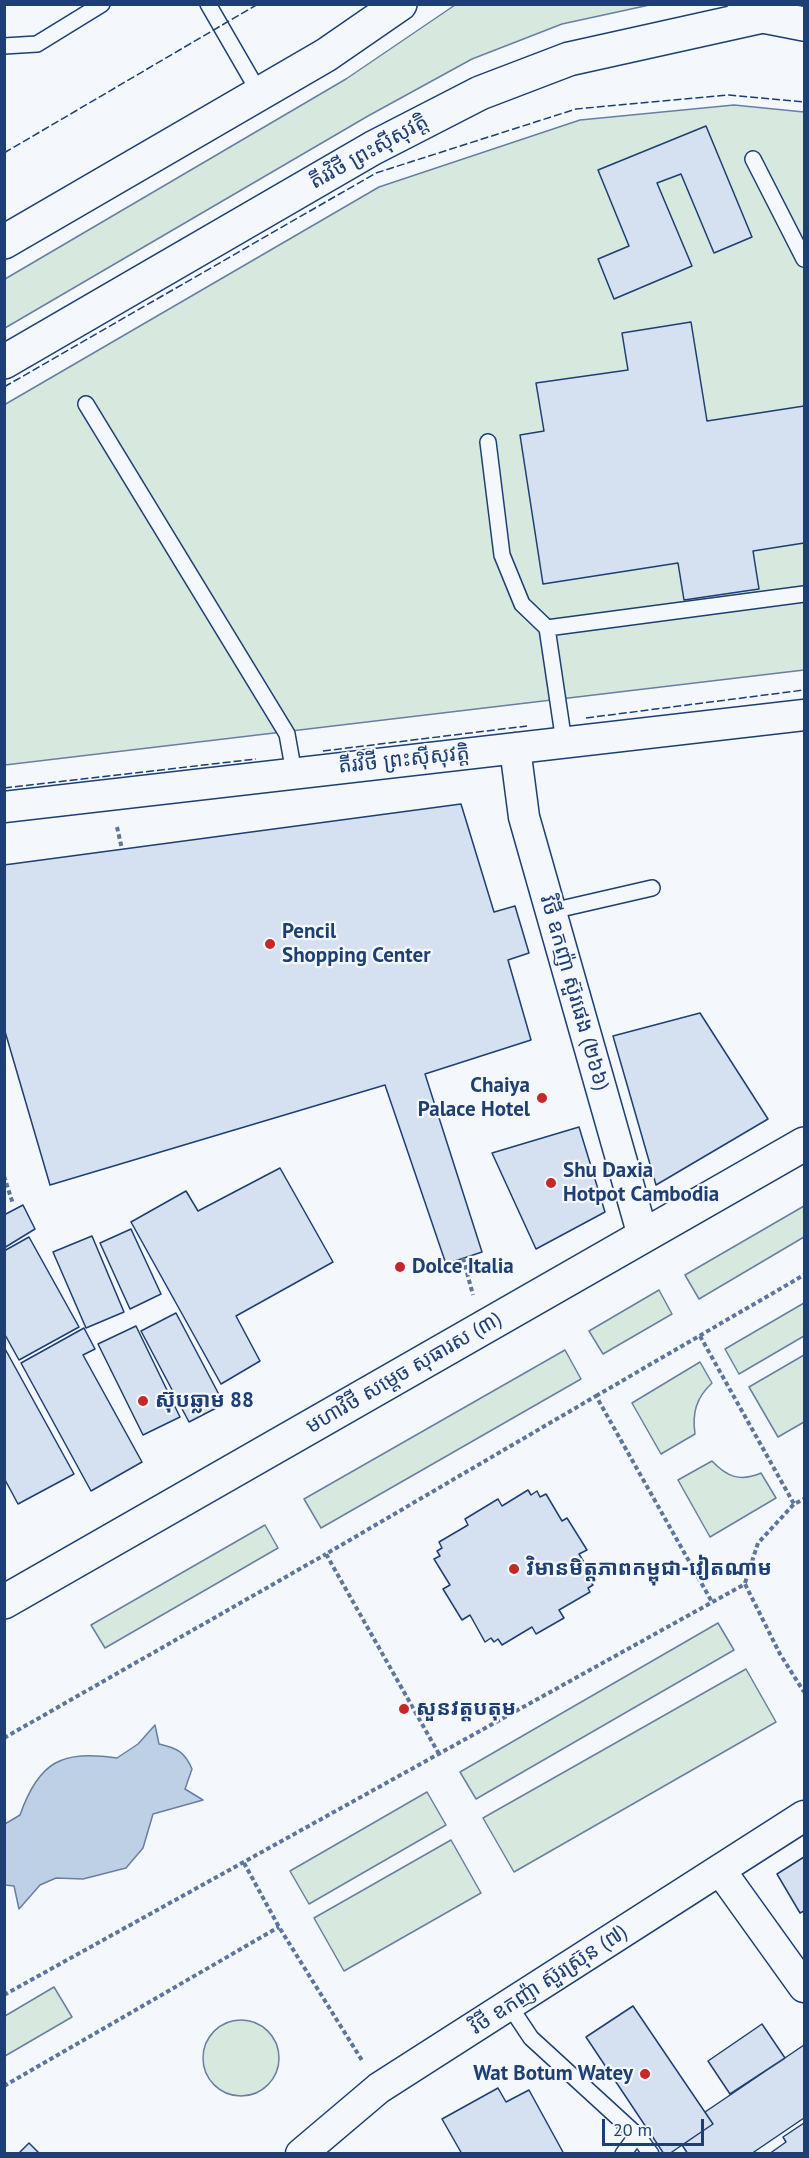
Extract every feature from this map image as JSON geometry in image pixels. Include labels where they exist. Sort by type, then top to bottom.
[{"type":"main road","points":[[4,242],[326,55],[400,4]]},
{"type":"main road","points":[[754,10],[803,24]]},
{"type":"main road","name":"តីរវិថី ព្រះស៊ីសុវត្តិ","points":[[4,362],[373,148],[480,93],[569,59],[754,10]]},
{"type":"main road","name":"មហាវិថី សម្តេច សុធារស (៣)","points":[[4,1602],[804,1144]]},
{"type":"street","name":"តីរវិថី ព្រះស៊ីសុវត្តិ","points":[[4,807],[804,715]]},
{"type":"street","name":"វិថី ឧកញ៉ា ស៊ួរផេង (២៦៦)","points":[[515,748],[525,817],[643,1236]]},
{"type":"street","name":"វិថី ឧកញ៉ា ស៊ួរស៊្រុន (៧)","points":[[301,2154],[379,2088],[804,1816]]},
{"type":"street","points":[[720,1870],[804,1987]]},
{"type":"lane","points":[[4,46],[37,44],[102,4]]},
{"type":"lane","points":[[208,4],[260,93]]},
{"type":"lane","points":[[753,159],[804,259]]},
{"type":"lane","points":[[86,404],[287,734],[294,773]]},
{"type":"lane","points":[[488,442],[502,555],[522,604],[547,628],[564,742]]},
{"type":"lane","points":[[547,628],[804,594]]},
{"type":"lane","points":[[552,911],[652,888]]},
{"type":"lane","points":[[509,2005],[531,2038],[637,2135],[651,2154]]},
{"type":"lane","points":[[623,2154],[637,2135]]},
{"type":"path","points":[[4,1176],[13,1204]]},
{"type":"path","points":[[4,1738],[326,1554],[804,1275]]},
{"type":"path","points":[[700,1336],[794,1504]]},
{"type":"path","points":[[596,1396],[712,1602]]},
{"type":"path","points":[[4,1995],[745,1584],[758,1543],[794,1504],[804,1499]]},
{"type":"path","points":[[326,1554],[438,1754]]},
{"type":"path","points":[[745,1584],[780,1654],[804,1692]]},
{"type":"path","points":[[244,1862],[279,1927],[379,2088]]},
{"type":"path","points":[[4,2086],[279,1927]]},
{"type":"shaded area","points":[[654,4],[562,24],[472,59],[368,116],[5,328],[5,279],[346,79],[455,5]]},
{"type":"shaded area","points":[[734,105],[804,112],[804,670],[5,765],[4,405],[379,187],[580,120]]},
{"type":"shaded area","points":[[804,1206],[804,1237],[699,1299],[685,1275]]},
{"type":"shaded area","points":[[659,1290],[672,1314],[603,1354],[589,1331]]},
{"type":"shaded area","points":[[804,1303],[804,1336],[739,1374],[725,1349]]},
{"type":"shaded area","points":[[565,1350],[581,1379],[321,1528],[304,1499]]},
{"type":"shaded area","points":[[804,1355],[804,1422],[778,1437],[749,1387]]},
{"type":"shaded area","points":[[700,1362],[712,1383],[702,1394],[696,1406],[695,1434],[661,1454],[632,1403]]},
{"type":"shaded area","points":[[712,1461],[723,1471],[734,1476],[747,1477],[761,1473],[776,1498],[710,1537],[678,1480]]},
{"type":"shaded area","points":[[265,1525],[278,1548],[105,1648],[91,1625]]},
{"type":"shaded area","points":[[718,1623],[734,1650],[476,1799],[460,1772]]},
{"type":"shaded area","points":[[746,1669],[776,1722],[514,1872],[483,1818]]},
{"type":"shaded area","points":[[427,1792],[446,1825],[309,1904],[290,1871]]},
{"type":"shaded area","points":[[451,1840],[481,1893],[344,1971],[314,1918]]},
{"type":"shaded area","points":[[54,1987],[72,2017],[5,2056],[5,2016]]},
{"type":"shaded area","points":[[241,2020],[256,2023],[268,2031],[276,2043],[279,2058],[276,2073],[268,2085],[256,2093],[241,2096],[226,2093],[214,2085],[206,2073],[203,2058],[206,2043],[214,2031],[226,2023]]},
{"type":"water","points":[[155,1725],[159,1744],[180,1752],[192,1769],[185,1789],[203,1800],[153,1814],[143,1848],[126,1868],[83,1879],[56,1878],[40,1885],[19,1909],[14,1886],[5,1885],[5,1824],[20,1815],[35,1782],[55,1763],[67,1758],[98,1756],[117,1758],[138,1744]]},
{"type":"building","points":[[706,126],[752,237],[714,253],[681,174],[657,183],[692,266],[614,299],[598,259],[629,246],[598,170]]},
{"type":"building","points":[[691,322],[707,421],[804,406],[804,543],[753,551],[759,589],[684,600],[678,563],[543,584],[520,435],[544,431],[536,383],[628,370],[622,333]]},
{"type":"building","name":"Pencil Shopping Center","points":[[461,804],[494,912],[515,906],[529,953],[508,960],[531,1040],[425,1074],[482,1252],[446,1264],[385,1085],[50,1185],[4,1028],[4,865]]},
{"type":"building","points":[[700,1013],[768,1119],[656,1185],[613,1036]]},
{"type":"building","name":"Shu Daxia Hotpot Cambodia","points":[[579,1127],[605,1212],[536,1249],[492,1153]]},
{"type":"building","points":[[280,1168],[333,1262],[236,1316],[260,1361],[221,1384],[131,1222],[186,1191],[198,1211]]},
{"type":"building","points":[[23,1205],[35,1229],[4,1248],[4,1215]]},
{"type":"building","points":[[131,1229],[161,1294],[130,1309],[100,1243]]},
{"type":"building","points":[[92,1236],[124,1312],[86,1328],[53,1252]]},
{"type":"building","points":[[29,1237],[79,1327],[19,1360],[4,1333],[4,1251]]},
{"type":"building","points":[[176,1313],[224,1404],[189,1422],[141,1331]]},
{"type":"building","points":[[136,1326],[180,1417],[143,1435],[98,1344]]},
{"type":"building","points":[[84,1328],[95,1349],[83,1355],[142,1462],[91,1491],[21,1363]]},
{"type":"building","points":[[4,1347],[74,1474],[18,1504],[4,1478]]},
{"type":"building","name":"វិមានមិត្តភាពកម្ពុជា-វៀតណាម","points":[[528,1490],[531,1495],[537,1491],[540,1497],[546,1494],[562,1521],[567,1518],[587,1550],[579,1554],[594,1579],[590,1581],[593,1585],[588,1588],[590,1592],[559,1610],[564,1618],[536,1634],[532,1627],[502,1645],[498,1639],[494,1642],[491,1638],[485,1642],[470,1615],[462,1620],[443,1589],[450,1585],[434,1559],[440,1556],[437,1551],[442,1548],[439,1542],[468,1525],[465,1519],[498,1499],[502,1506]]},
{"type":"building","points":[[804,1857],[804,1911],[800,1913],[777,1874]]},
{"type":"building","name":"Wat Botum Watey","points":[[633,2006],[713,2124],[669,2154],[664,2154],[586,2037]]},
{"type":"building","points":[[762,2024],[785,2058],[730,2094],[708,2061]]},
{"type":"building","points":[[804,2045],[804,2118],[751,2154],[688,2154],[682,2145],[713,2124],[705,2112]]},
{"type":"building","points":[[498,2088],[506,2102],[529,2090],[564,2154],[462,2154],[442,2119]]},
{"type":"building","points":[[804,2123],[804,2154],[769,2154],[786,2142],[783,2137]]},
{"type":"building","points":[[29,2143],[40,2154],[18,2154]]},
{"type":"fence","points":[[4,153],[258,4]]},
{"type":"fence","points":[[4,387],[376,173],[576,109],[729,95],[804,102]]},
{"type":"fence","points":[[586,718],[804,690]]},
{"type":"fence","points":[[323,751],[527,726]]},
{"type":"fence","points":[[4,788],[256,759]]},
{"type":"place","name":"Pencil Shopping Center","points":[[270,944]]},
{"type":"place","name":"Chaiya Palace Hotel","points":[[542,1098]]},
{"type":"place","name":"Shu Daxia Hotpot Cambodia","points":[[551,1183]]},
{"type":"place","name":"Dolce Italia","points":[[400,1267]]},
{"type":"place","name":"ស៊ុបឆ្លាម 88","points":[[143,1401]]},
{"type":"place","name":"វិមានមិត្តភាពកម្ពុជា-វៀតណាម","points":[[514,1569]]},
{"type":"place","name":"សួនវត្តបតុម","points":[[404,1709]]},
{"type":"place","name":"Wat Botum Watey","points":[[645,2074]]}]
